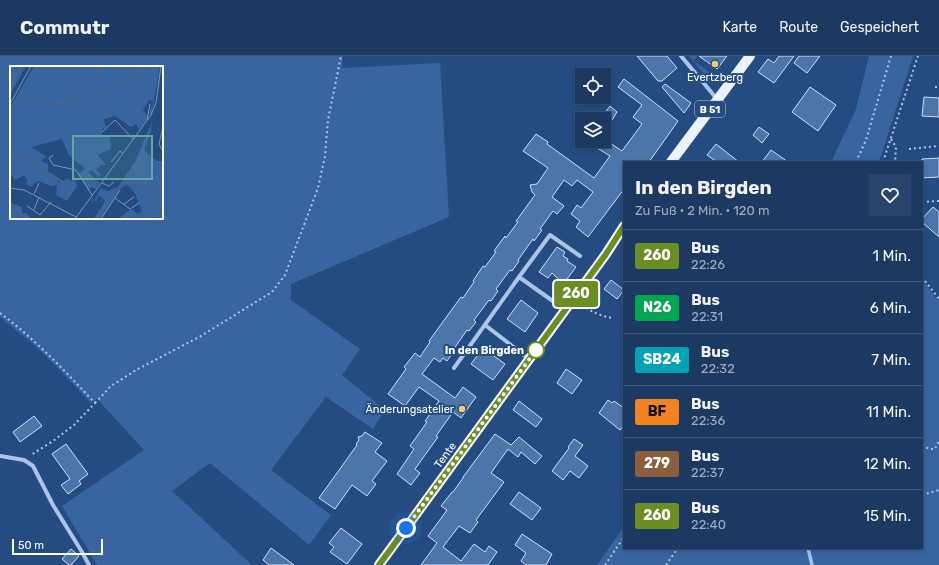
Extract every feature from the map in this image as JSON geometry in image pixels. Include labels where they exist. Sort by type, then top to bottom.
[{"type":"main road","name":"B 51","points":[[672,161],[750,56]]},
{"type":"main road","name":"Tente","points":[[379,565],[606,254],[623,228]]},
{"type":"street","points":[[681,56],[717,100]]},
{"type":"street","points":[[454,368],[550,235],[580,256]]},
{"type":"street","points":[[519,277],[565,309]]},
{"type":"street","points":[[485,325],[530,359]]},
{"type":"street","points":[[0,456],[24,460],[33,466],[53,505],[89,565]]},
{"type":"path","points":[[24,460],[74,425],[111,386],[136,370],[201,336],[272,292],[285,275],[318,188],[325,156],[328,120],[341,56]]},
{"type":"path","points":[[856,161],[866,140],[891,56]]},
{"type":"path","points":[[883,161],[918,56]]},
{"type":"path","points":[[935,87],[939,88]]},
{"type":"path","points":[[891,139],[896,147],[894,161]]},
{"type":"path","points":[[909,149],[939,146]]},
{"type":"path","points":[[923,202],[939,201]]},
{"type":"path","points":[[923,278],[939,299]]},
{"type":"path","points":[[573,299],[597,314],[614,318]]},
{"type":"path","points":[[0,312],[58,364],[95,403]]},
{"type":"path","points":[[923,446],[929,450],[934,449],[939,441]]},
{"type":"path","points":[[923,495],[939,490]]},
{"type":"path","points":[[605,565],[623,538]]},
{"type":"path","points":[[666,565],[677,549]]},
{"type":"shaded area","points":[[0,56],[343,56],[342,68],[440,63],[449,217],[291,284],[291,300],[360,349],[342,375],[385,410],[373,429],[326,397],[271,470],[331,515],[309,545],[210,463],[172,491],[252,565],[97,565],[62,506],[144,450],[97,399],[91,403],[32,343],[0,317]]},
{"type":"shaded area","points":[[689,56],[697,56],[694,61],[717,78],[712,84]]},
{"type":"shaded area","points":[[869,56],[913,56],[879,161],[831,161],[856,109]]},
{"type":"shaded area","points":[[923,280],[939,301],[939,565],[597,565],[623,528],[623,549],[923,549]]},
{"type":"building","points":[[637,56],[667,56],[677,68],[662,81],[658,81]]},
{"type":"building","name":"Evertzberg","points":[[699,56],[727,56],[717,69]]},
{"type":"building","points":[[779,56],[794,56],[774,83],[758,72],[768,59],[774,63]]},
{"type":"building","points":[[799,56],[820,56],[807,73],[794,63]]},
{"type":"building","points":[[624,79],[678,121],[650,161],[623,161],[623,190],[588,237],[576,227],[580,221],[571,214],[577,205],[581,208],[593,192],[577,180],[572,186],[564,180],[552,197],[564,206],[557,214],[553,211],[540,229],[542,230],[534,241],[533,239],[512,271],[510,270],[496,289],[498,291],[474,320],[476,322],[469,331],[467,330],[447,361],[443,358],[440,362],[434,358],[422,374],[455,398],[463,387],[476,397],[461,418],[453,412],[436,436],[438,437],[415,469],[420,473],[411,485],[397,474],[414,449],[410,446],[427,422],[425,421],[439,401],[419,387],[405,406],[388,394],[406,369],[404,367],[415,353],[420,357],[430,342],[429,341],[461,297],[463,298],[483,266],[485,267],[505,236],[506,238],[518,222],[516,221],[535,195],[532,192],[530,185],[537,184],[548,168],[523,151],[536,134],[548,142],[547,144],[594,178],[610,156],[597,148],[611,148],[611,144],[622,151],[642,124],[633,117],[642,105],[618,87]]},
{"type":"building","points":[[665,84],[691,103],[684,113],[662,87]]},
{"type":"building","points":[[810,87],[836,105],[818,131],[792,112]]},
{"type":"building","points":[[924,97],[939,98],[939,117],[922,116]]},
{"type":"building","points":[[610,106],[617,112],[612,120],[611,112],[606,112]]},
{"type":"building","points":[[759,127],[769,134],[762,143],[753,135]]},
{"type":"building","points":[[716,144],[738,161],[716,161],[707,155]]},
{"type":"building","points":[[771,150],[787,161],[763,161]]},
{"type":"building","points":[[939,158],[939,177],[923,178],[922,159]]},
{"type":"building","points":[[933,207],[939,212],[939,237],[923,223],[923,218]]},
{"type":"building","points":[[557,247],[565,252],[563,256],[568,259],[567,261],[576,267],[564,283],[552,273],[548,278],[539,272]]},
{"type":"building","points":[[611,280],[623,289],[623,291],[617,299],[604,289]]},
{"type":"building","points":[[521,300],[538,313],[525,332],[507,319]]},
{"type":"building","points":[[483,348],[505,364],[493,380],[471,364]]},
{"type":"building","points":[[566,369],[582,380],[572,394],[557,383]]},
{"type":"building","points":[[608,400],[612,403],[614,401],[623,407],[623,426],[620,430],[599,413]]},
{"type":"building","points":[[519,401],[542,419],[536,427],[513,410]]},
{"type":"building","points":[[34,416],[42,426],[20,442],[13,432]]},
{"type":"building","points":[[365,432],[382,443],[375,452],[387,461],[372,481],[376,484],[367,496],[352,485],[335,509],[319,498],[357,445],[356,444],[359,440],[358,437],[362,436]]},
{"type":"building","points":[[495,434],[511,445],[519,437],[542,456],[535,464],[521,452],[518,457],[508,449],[491,473],[504,482],[476,520],[478,522],[470,533],[459,526],[443,547],[461,561],[474,544],[485,552],[489,546],[497,552],[488,565],[421,565],[437,543],[428,536],[447,510],[441,506],[453,492]]},
{"type":"building","points":[[574,439],[583,445],[575,456],[588,466],[579,478],[570,471],[563,480],[552,471]]},
{"type":"building","points":[[66,444],[88,474],[79,481],[81,484],[68,494],[61,485],[70,479],[52,454]]},
{"type":"building","points":[[519,492],[541,508],[532,520],[510,504]]},
{"type":"building","points":[[341,528],[362,544],[347,564],[330,552],[334,547],[329,543]]},
{"type":"building","points":[[522,534],[552,554],[546,565],[526,565],[521,561],[526,553],[515,545]]},
{"type":"building","points":[[271,548],[294,565],[269,565],[263,560]]},
{"type":"building","points":[[71,549],[79,556],[71,565],[69,565],[62,559]]},
{"type":"waterway","points":[[808,549],[812,565]]},
{"type":"bus line","name":"260","points":[[379,565],[606,254],[623,227]]},
{"type":"place","name":"Evertzberg","points":[[715,64]]},
{"type":"place","name":"In den Birgden","points":[[536,350]]},
{"type":"place","name":"Änderungsatelier","points":[[462,409]]},
{"type":"route","points":[[406,528],[536,350]]}]
